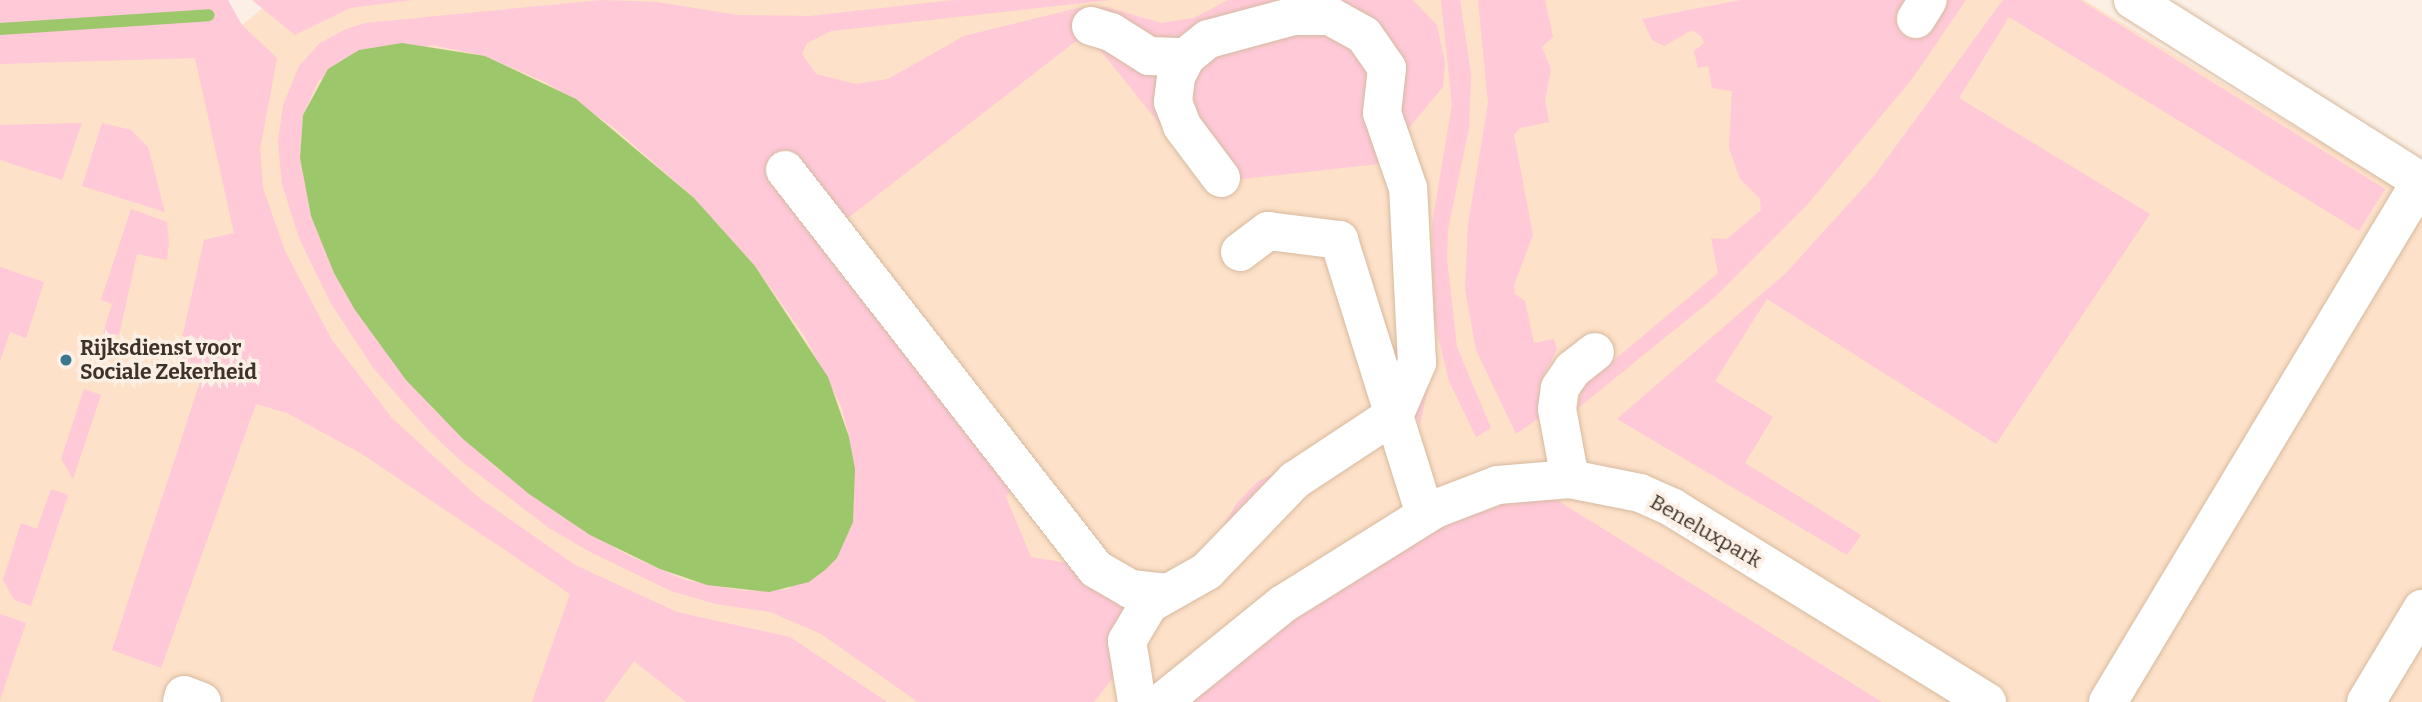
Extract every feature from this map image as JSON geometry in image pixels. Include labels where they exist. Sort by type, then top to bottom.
[{"type":"street","points":[[2108,702],[2421,181],[2133,0]]},
{"type":"street","points":[[1137,702],[1127,641],[1149,604],[1207,572],[1295,480],[1395,414],[1413,380],[1419,346],[1408,188],[1382,113],[1387,68],[1378,49],[1348,24],[1313,14],[1208,39],[1186,57],[1176,77],[1173,102],[1182,126],[1221,178]]},
{"type":"street","points":[[1091,26],[1111,32],[1149,56],[1186,57]]},
{"type":"street","points":[[785,170],[1096,569],[1130,589],[1168,593]]},
{"type":"street","points":[[1240,252],[1268,231],[1339,240],[1425,514]]},
{"type":"street","points":[[1570,479],[1558,419],[1560,388],[1572,370],[1595,352]]},
{"type":"street","name":"Beneluxpark","points":[[1162,702],[1283,604],[1425,514],[1498,485],[1570,479],[1640,493],[1673,508],[1987,702]]},
{"type":"street","points":[[2365,702],[2422,610]]},
{"type":"street","points":[[182,702],[184,695],[202,702]]},
{"type":"shaded area","points":[[0,0],[228,0],[242,25],[277,58],[260,149],[263,188],[285,251],[332,340],[392,418],[478,497],[575,565],[677,612],[790,637],[887,702],[686,702],[634,661],[604,702],[532,702],[570,594],[362,454],[287,413],[256,404],[161,668],[112,650],[204,370],[177,360],[204,240],[234,233],[195,58],[0,64]]},
{"type":"shaded area","points":[[252,0],[413,0],[350,8],[295,35]]},
{"type":"shaded area","points":[[314,0],[2084,0],[2422,203],[2422,702],[0,702],[0,39],[236,30],[264,7]]},
{"type":"shaded area","points":[[602,0],[657,2],[738,15],[809,16],[954,0],[1110,0],[831,31],[807,43],[802,54],[816,74],[856,84],[888,79],[964,36],[1078,8],[1106,7],[1161,23],[1194,18],[1228,0],[1413,0],[1437,25],[1445,63],[1443,87],[1409,128],[1408,137],[1429,381],[1420,425],[1393,351],[1405,348],[1388,163],[1207,183],[1100,50],[1076,41],[844,221],[1030,461],[1006,497],[1031,557],[1155,578],[1205,556],[1237,503],[1257,482],[1318,449],[1168,606],[1094,702],[918,702],[821,634],[770,612],[716,604],[671,591],[590,552],[549,528],[461,461],[429,431],[374,369],[330,302],[299,238],[282,184],[278,142],[283,105],[299,66],[320,43],[346,29],[365,23]],"holes":[[[432,45],[485,56],[547,83],[613,127],[694,198],[755,266],[805,337],[841,406],[849,437],[790,589],[745,591],[685,580],[624,553],[560,515],[496,468],[433,409],[355,310],[311,216],[300,158],[303,115],[319,80]]]},
{"type":"shaded area","points":[[1441,0],[1460,0],[1471,74],[1469,128],[1448,229],[1447,259],[1457,347],[1491,428],[1476,437],[1449,381],[1434,320],[1432,224],[1452,105]]},
{"type":"shaded area","points":[[1478,0],[1545,0],[1553,37],[1542,47],[1551,69],[1545,100],[1549,122],[1520,128],[1514,135],[1533,235],[1514,285],[1515,294],[1525,301],[1534,343],[1554,339],[1557,349],[1539,387],[1542,416],[1516,434],[1476,350],[1465,289],[1468,224],[1488,103]]},
{"type":"shaded area","points":[[1741,0],[1966,0],[1912,79],[1806,206],[1715,297],[1577,409],[1582,387],[1718,273],[1711,238],[1727,239],[1761,210],[1760,199],[1740,179],[1729,148],[1732,91],[1712,88],[1708,66],[1698,68],[1694,51],[1704,43],[1701,36],[1692,30],[1664,46],[1652,40],[1642,19]]},
{"type":"shaded area","points":[[2003,0],[2080,0],[2385,189],[2359,231],[2009,17],[1959,98],[2150,214],[1996,444],[1767,299],[1715,381],[1773,417],[1745,463],[1861,535],[1847,555],[1617,419],[1786,273],[1874,176]]},
{"type":"shaded area","points":[[402,43],[485,56],[576,99],[694,198],[755,266],[828,377],[849,437],[855,469],[853,522],[837,558],[825,570],[809,582],[769,592],[707,585],[660,569],[590,535],[529,494],[463,439],[406,380],[355,310],[334,273],[311,216],[300,158],[303,115],[328,69],[359,50]]},
{"type":"shaded area","points":[[82,123],[62,180],[0,160],[0,125]]},
{"type":"shaded area","points":[[102,123],[131,130],[148,147],[165,212],[82,186]]},
{"type":"shaded area","points":[[131,209],[167,222],[167,260],[137,254],[119,335],[103,333],[112,304],[101,300]]},
{"type":"shaded area","points":[[0,267],[44,282],[26,338],[10,332],[0,361]]},
{"type":"shaded area","points":[[84,389],[101,395],[73,479],[61,459]]},
{"type":"shaded area","points":[[51,489],[68,495],[31,606],[14,600],[3,580],[21,523],[37,529]]},
{"type":"shaded area","points":[[1552,497],[1882,702],[1190,702],[1282,628],[1450,521],[1499,504]]},
{"type":"shaded area","points":[[0,614],[26,623],[0,700]]},
{"type":"waterway","points":[[0,29],[209,15]]},
{"type":"place","name":"Rijksdienst voor Sociale Zekerheid","points":[[66,360]]}]
